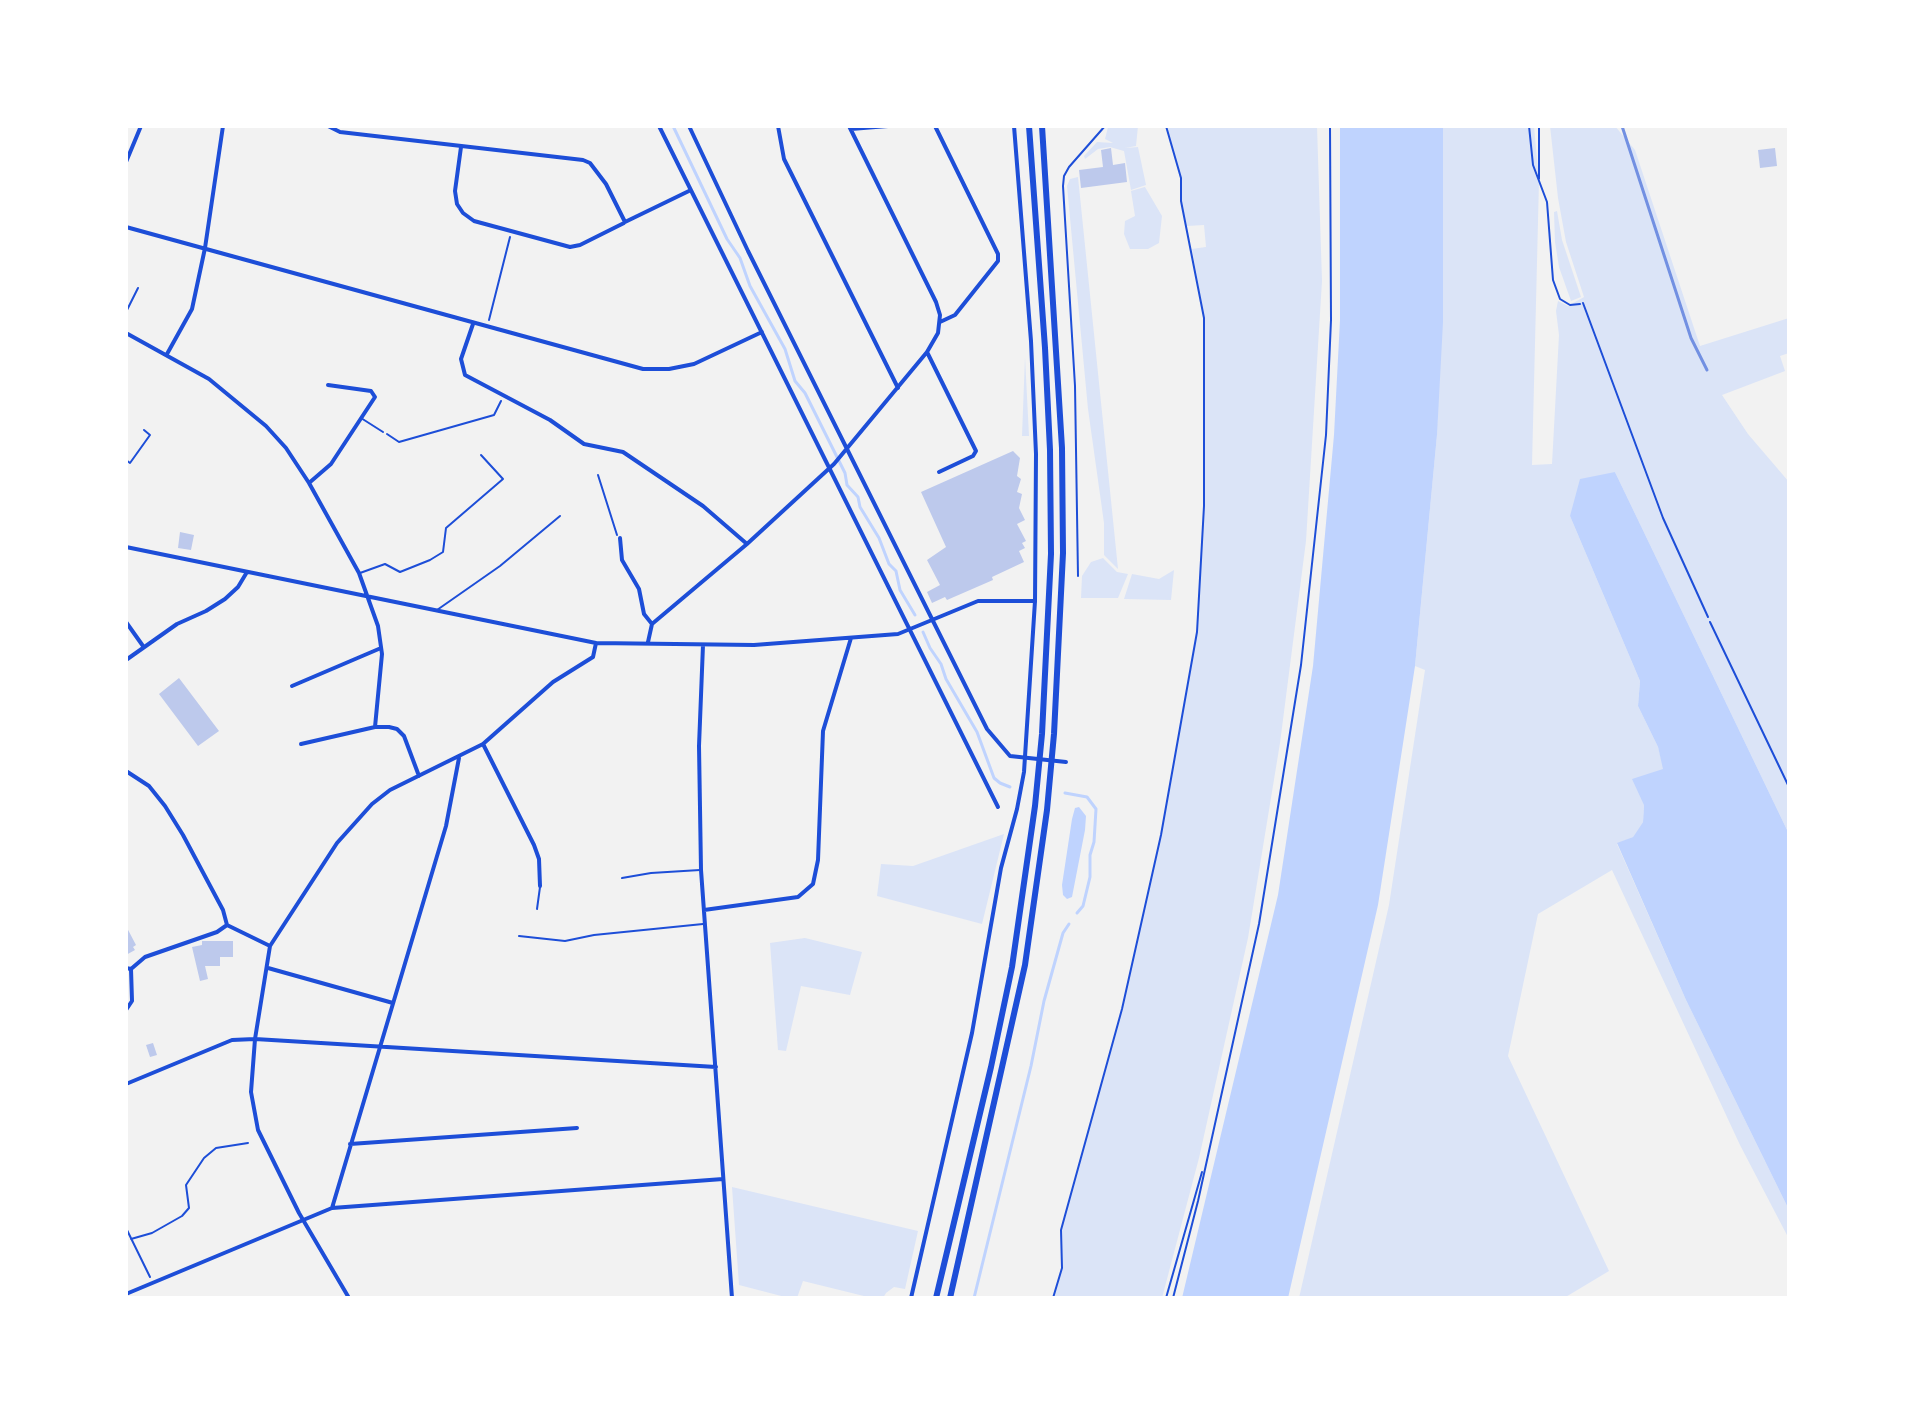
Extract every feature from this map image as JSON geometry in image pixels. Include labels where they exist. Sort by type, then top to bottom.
[{"type":"highway","points":[[936,1298],[1012,967],[1042,734],[1051,554],[1050,450],[1029,126]]},
{"type":"highway","points":[[950,1298],[1025,965],[1045,825],[1054,734],[1063,553],[1062,448],[1042,126]]},
{"type":"street","points":[[126,162],[141,126]]},
{"type":"street","points":[[167,354],[192,309],[205,248],[223,126]]},
{"type":"street","points":[[328,126],[340,132],[565,157],[590,163],[606,184],[625,222]]},
{"type":"street","points":[[659,126],[831,466],[908,629],[998,807]]},
{"type":"street","points":[[689,126],[846,450],[987,729],[1004,751],[1016,758],[1066,762]]},
{"type":"street","points":[[778,126],[784,159],[898,388]]},
{"type":"street","points":[[648,642],[652,624],[747,544],[831,466],[898,388],[935,338],[940,322],[936,302],[850,128],[888,126]]},
{"type":"street","points":[[935,126],[998,254],[998,261],[955,315],[940,322]]},
{"type":"street","points":[[911,1298],[972,1033],[1001,868],[1024,772],[1035,601],[1036,497],[1032,369],[1014,126]]},
{"type":"street","points":[[461,147],[455,191],[457,204],[463,213],[474,221],[570,247],[580,245],[691,190]]},
{"type":"street","points":[[126,227],[643,369],[669,369],[694,364],[762,332]]},
{"type":"street","points":[[473,324],[461,359],[465,375],[550,420],[584,444],[623,452],[703,506],[747,544]]},
{"type":"street","points":[[126,333],[209,379],[266,426],[286,448],[309,483],[359,573],[378,626],[381,648],[375,727]]},
{"type":"street","points":[[927,352],[976,451],[973,456],[939,472]]},
{"type":"street","points":[[309,483],[331,464],[375,397],[374,393],[328,385]]},
{"type":"street","points":[[620,538],[622,560],[639,589],[644,614],[652,624]]},
{"type":"street","points":[[126,547],[596,643],[754,645],[898,634],[930,618],[987,599],[1035,601]]},
{"type":"street","points":[[126,660],[177,624],[225,599],[238,587],[247,572]]},
{"type":"street","points":[[126,622],[144,647]]},
{"type":"street","points":[[704,910],[798,897],[813,884],[818,860],[823,731],[851,638]]},
{"type":"street","points":[[349,1298],[303,1219],[258,1130],[250,1082],[270,946],[321,865],[372,804],[390,790],[483,744],[553,682],[593,657],[596,643]]},
{"type":"street","points":[[703,645],[699,746],[701,870],[732,1298]]},
{"type":"street","points":[[292,686],[381,648]]},
{"type":"street","points":[[301,744],[375,727],[397,729],[404,736],[419,776]]},
{"type":"street","points":[[483,744],[534,845],[539,859],[540,886]]},
{"type":"street","points":[[332,1208],[446,826],[459,758]]},
{"type":"street","points":[[126,771],[149,786],[165,806],[223,910],[227,925],[270,946]]},
{"type":"street","points":[[126,1010],[132,1001],[129,969],[145,957],[217,932],[227,925]]},
{"type":"street","points":[[267,968],[393,1003]]},
{"type":"street","points":[[126,1084],[232,1040],[255,1039],[716,1067]]},
{"type":"street","points":[[350,1144],[577,1128]]},
{"type":"street","points":[[126,1294],[332,1208],[723,1179]]},
{"type":"lane","points":[[1078,576],[1075,386],[1063,186],[1069,167],[1105,126]]},
{"type":"lane","points":[[126,312],[138,288]]},
{"type":"lane","points":[[1583,303],[1663,518],[1708,617]]},
{"type":"lane","points":[[361,418],[383,432]]},
{"type":"lane","points":[[359,573],[385,564],[400,572],[443,552],[446,528],[503,479],[481,455]]},
{"type":"lane","points":[[436,611],[500,566],[560,516]]},
{"type":"lane","points":[[622,878],[701,870]]},
{"type":"lane","points":[[537,909],[540,886]]},
{"type":"lane","points":[[519,936],[565,941],[594,935],[704,924]]},
{"type":"path","points":[[1053,1298],[1062,1268],[1061,1230],[1122,1009],[1161,835],[1197,632],[1204,506],[1204,318],[1181,201],[1181,178],[1166,126]]},
{"type":"path","points":[[1173,1298],[1259,924],[1301,665],[1326,435],[1333,205],[1330,126]]},
{"type":"path","points":[[1529,126],[1533,165],[1547,202],[1552,273],[1560,299],[1570,305],[1583,303]]},
{"type":"path","points":[[1539,126],[1539,181]]},
{"type":"path","points":[[487,328],[511,232]]},
{"type":"path","points":[[383,432],[399,442],[494,415],[503,396]]},
{"type":"path","points":[[126,460],[130,463],[150,435],[144,430]]},
{"type":"path","points":[[598,475],[620,538]]},
{"type":"path","points":[[1708,617],[1789,787]]},
{"type":"path","points":[[131,1239],[152,1233],[182,1216],[189,1208],[186,1185],[204,1158],[216,1148],[248,1143]]},
{"type":"path","points":[[1166,1298],[1207,1157]]},
{"type":"path","points":[[126,1228],[151,1279]]},
{"type":"shaded area","points":[[1111,126],[1138,126],[1136,146],[1125,148],[1138,147],[1146,185],[1131,190],[1124,151],[1110,147],[1098,149],[1085,159],[1084,156],[1097,142],[1113,143],[1105,139]]},
{"type":"shaded area","points":[[1166,126],[1317,126],[1322,281],[1306,541],[1280,743],[1248,938],[1199,1158],[1162,1298],[1053,1298],[1062,1268],[1061,1230],[1122,1009],[1161,835],[1197,632],[1204,506],[1205,348],[1204,318],[1192,249],[1206,247],[1204,225],[1187,226],[1180,178]]},
{"type":"shaded area","points":[[1442,126],[1534,126],[1539,181],[1532,465],[1552,464],[1558,301],[1568,306],[1584,297],[1566,242],[1550,126],[1615,126],[1635,150],[1700,346],[1789,318],[1789,353],[1780,356],[1785,371],[1722,395],[1748,434],[1789,482],[1789,834],[1615,472],[1570,516],[1640,681],[1638,706],[1658,747],[1664,769],[1644,805],[1643,822],[1633,837],[1617,844],[1686,1000],[1789,1210],[1789,1239],[1740,1145],[1612,870],[1538,914],[1508,1056],[1609,1271],[1564,1298],[1299,1298],[1389,905],[1425,670],[1415,666],[1437,435]]},
{"type":"shaded area","points":[[1078,177],[1118,569],[1104,555],[1104,523],[1088,409],[1067,186],[1070,179]]},
{"type":"shaded area","points":[[1145,187],[1162,216],[1159,243],[1148,249],[1130,249],[1124,234],[1125,221],[1135,216],[1131,191]]},
{"type":"shaded area","points":[[1557,211],[1562,240],[1581,297],[1571,301],[1559,267],[1555,242],[1554,212]]},
{"type":"shaded area","points":[[1025,357],[1029,436],[1022,436]]},
{"type":"shaded area","points":[[1103,558],[1117,572],[1128,574],[1118,598],[1081,598],[1082,576],[1091,562]]},
{"type":"shaded area","points":[[1174,570],[1171,600],[1124,599],[1132,574],[1159,579]]},
{"type":"shaded area","points":[[1004,834],[982,924],[877,896],[881,864],[913,866]]},
{"type":"shaded area","points":[[805,938],[862,952],[850,995],[801,986],[786,1051],[778,1050],[770,943]]},
{"type":"shaded area","points":[[732,1187],[918,1231],[905,1289],[894,1287],[883,1298],[872,1298],[803,1281],[797,1298],[789,1298],[739,1285]]},
{"type":"water","points":[[1340,126],[1443,126],[1443,322],[1437,435],[1415,666],[1378,905],[1288,1298],[1182,1298],[1278,895],[1313,666],[1334,435],[1340,320]]},
{"type":"water","points":[[1615,472],[1789,834],[1789,1210],[1686,1000],[1617,843],[1633,837],[1643,822],[1644,805],[1632,779],[1663,769],[1658,747],[1638,706],[1640,681],[1570,516],[1580,479]]},
{"type":"water","points":[[1079,807],[1086,816],[1085,830],[1072,897],[1067,899],[1063,895],[1062,885],[1072,819],[1075,808]]},
{"type":"building","points":[[1111,148],[1113,165],[1125,163],[1127,182],[1081,188],[1079,170],[1103,167],[1101,150]]},
{"type":"building","points":[[1775,148],[1777,166],[1760,168],[1758,150]]},
{"type":"building","points":[[1013,451],[1020,458],[1017,476],[1021,479],[1017,492],[1022,494],[1019,508],[1025,520],[1017,524],[1026,541],[1022,543],[1025,548],[1019,551],[1024,562],[992,577],[993,580],[947,600],[945,597],[932,603],[927,592],[940,585],[927,560],[946,547],[921,492]]},
{"type":"building","points":[[180,532],[194,535],[191,550],[178,548]]},
{"type":"building","points":[[179,678],[219,731],[198,746],[159,694]]},
{"type":"building","points":[[126,926],[136,945],[133,947],[135,950],[126,955]]},
{"type":"building","points":[[202,941],[233,941],[233,957],[220,957],[220,966],[205,966],[208,979],[200,981],[192,947],[202,945]]},
{"type":"building","points":[[153,1043],[157,1055],[150,1057],[146,1045]]},
{"type":"waterway","points":[[673,126],[727,239],[740,258],[750,286],[785,349],[795,381],[805,393],[845,473],[847,485],[858,497],[889,564],[896,571],[900,590],[915,615]]},
{"type":"waterway","points":[[923,632],[977,732],[994,778],[1010,787]]},
{"type":"waterway","points":[[1065,793],[1087,797],[1096,809],[1090,877],[1083,906],[1077,913]]},
{"type":"waterway","points":[[974,1298],[1044,1001],[1063,933],[1069,924]]},
{"type":"railway","points":[[1622,126],[1691,338],[1707,370]]}]
